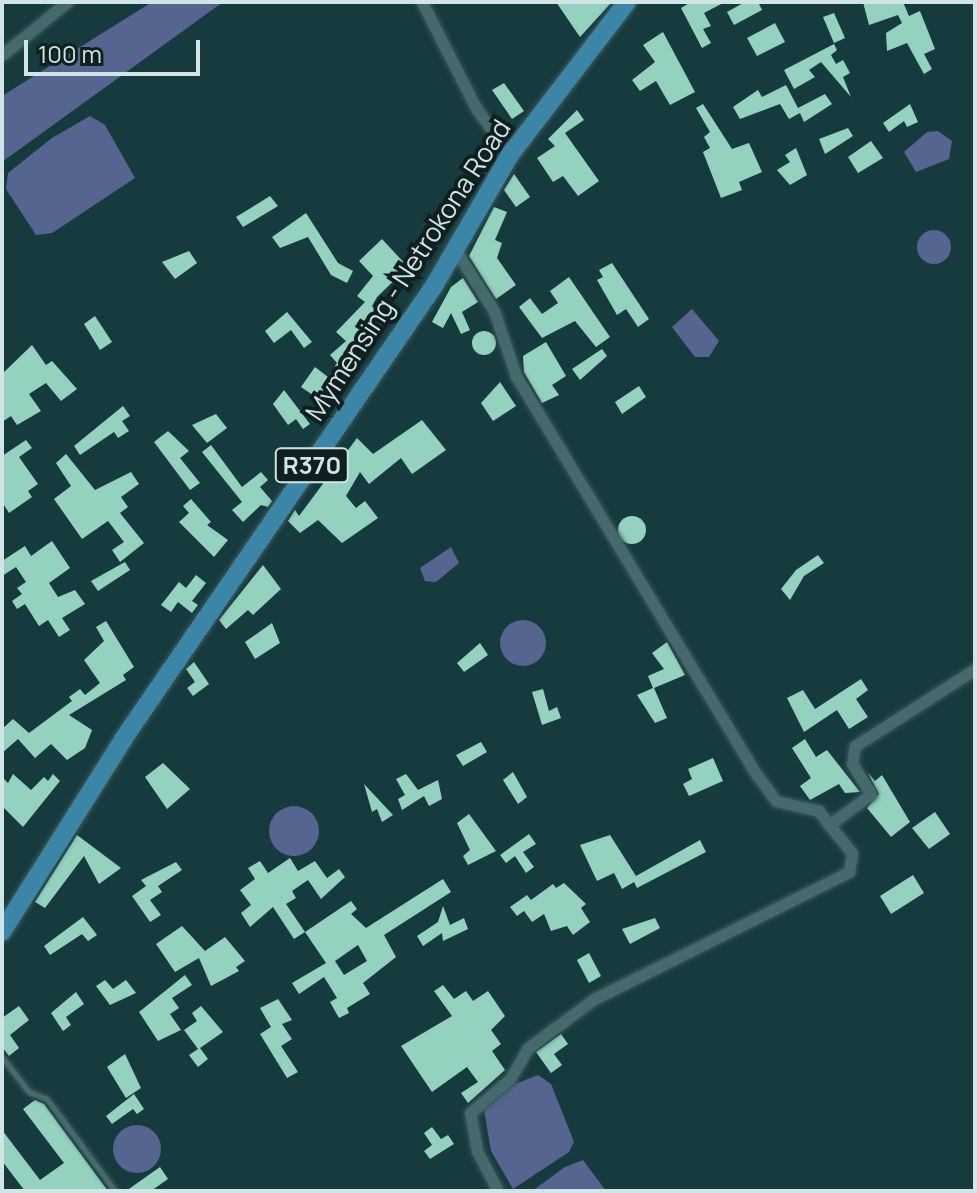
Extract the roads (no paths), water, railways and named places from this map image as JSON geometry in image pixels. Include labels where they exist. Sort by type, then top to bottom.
[{"type":"main road","name":"Mymensing - Netrokona Road","points":[[2,932],[124,738],[456,251],[510,155],[627,2]]},
{"type":"street","points":[[2,55],[67,2]]},
{"type":"street","points":[[422,2],[476,108],[510,155]]},
{"type":"street","points":[[456,251],[494,311],[516,376],[757,775],[776,801],[819,811],[852,853],[849,872],[594,999],[528,1048],[510,1079],[470,1113],[477,1151],[498,1191]]},
{"type":"street","points":[[829,825],[871,794],[852,764],[855,746],[975,669]]},
{"type":"lane","points":[[2,1057],[29,1092],[47,1099],[115,1191]]},
{"type":"water","points":[[152,2],[223,2],[2,162],[2,96]]},
{"type":"water","points":[[90,116],[105,125],[135,178],[52,233],[36,235],[6,189],[8,173],[52,138]]},
{"type":"water","points":[[938,131],[952,141],[949,159],[916,172],[904,152],[927,132]]},
{"type":"water","points":[[934,230],[946,235],[951,247],[946,259],[934,264],[922,259],[917,247],[922,235]]},
{"type":"water","points":[[692,309],[719,341],[709,357],[695,357],[672,327]]},
{"type":"water","points":[[451,547],[459,563],[436,582],[425,581],[420,568]]},
{"type":"water","points":[[523,620],[539,627],[546,643],[539,659],[523,666],[507,659],[500,643],[507,627]]},
{"type":"water","points":[[294,806],[312,813],[319,831],[312,849],[294,856],[276,849],[269,831],[276,813]]},
{"type":"water","points":[[538,1075],[551,1084],[574,1142],[569,1152],[513,1189],[491,1151],[484,1110],[515,1084]]},
{"type":"water","points":[[137,1125],[154,1132],[161,1149],[154,1166],[137,1173],[120,1166],[113,1149],[120,1132]]},
{"type":"water","points":[[583,1160],[606,1191],[532,1191],[565,1167]]}]
